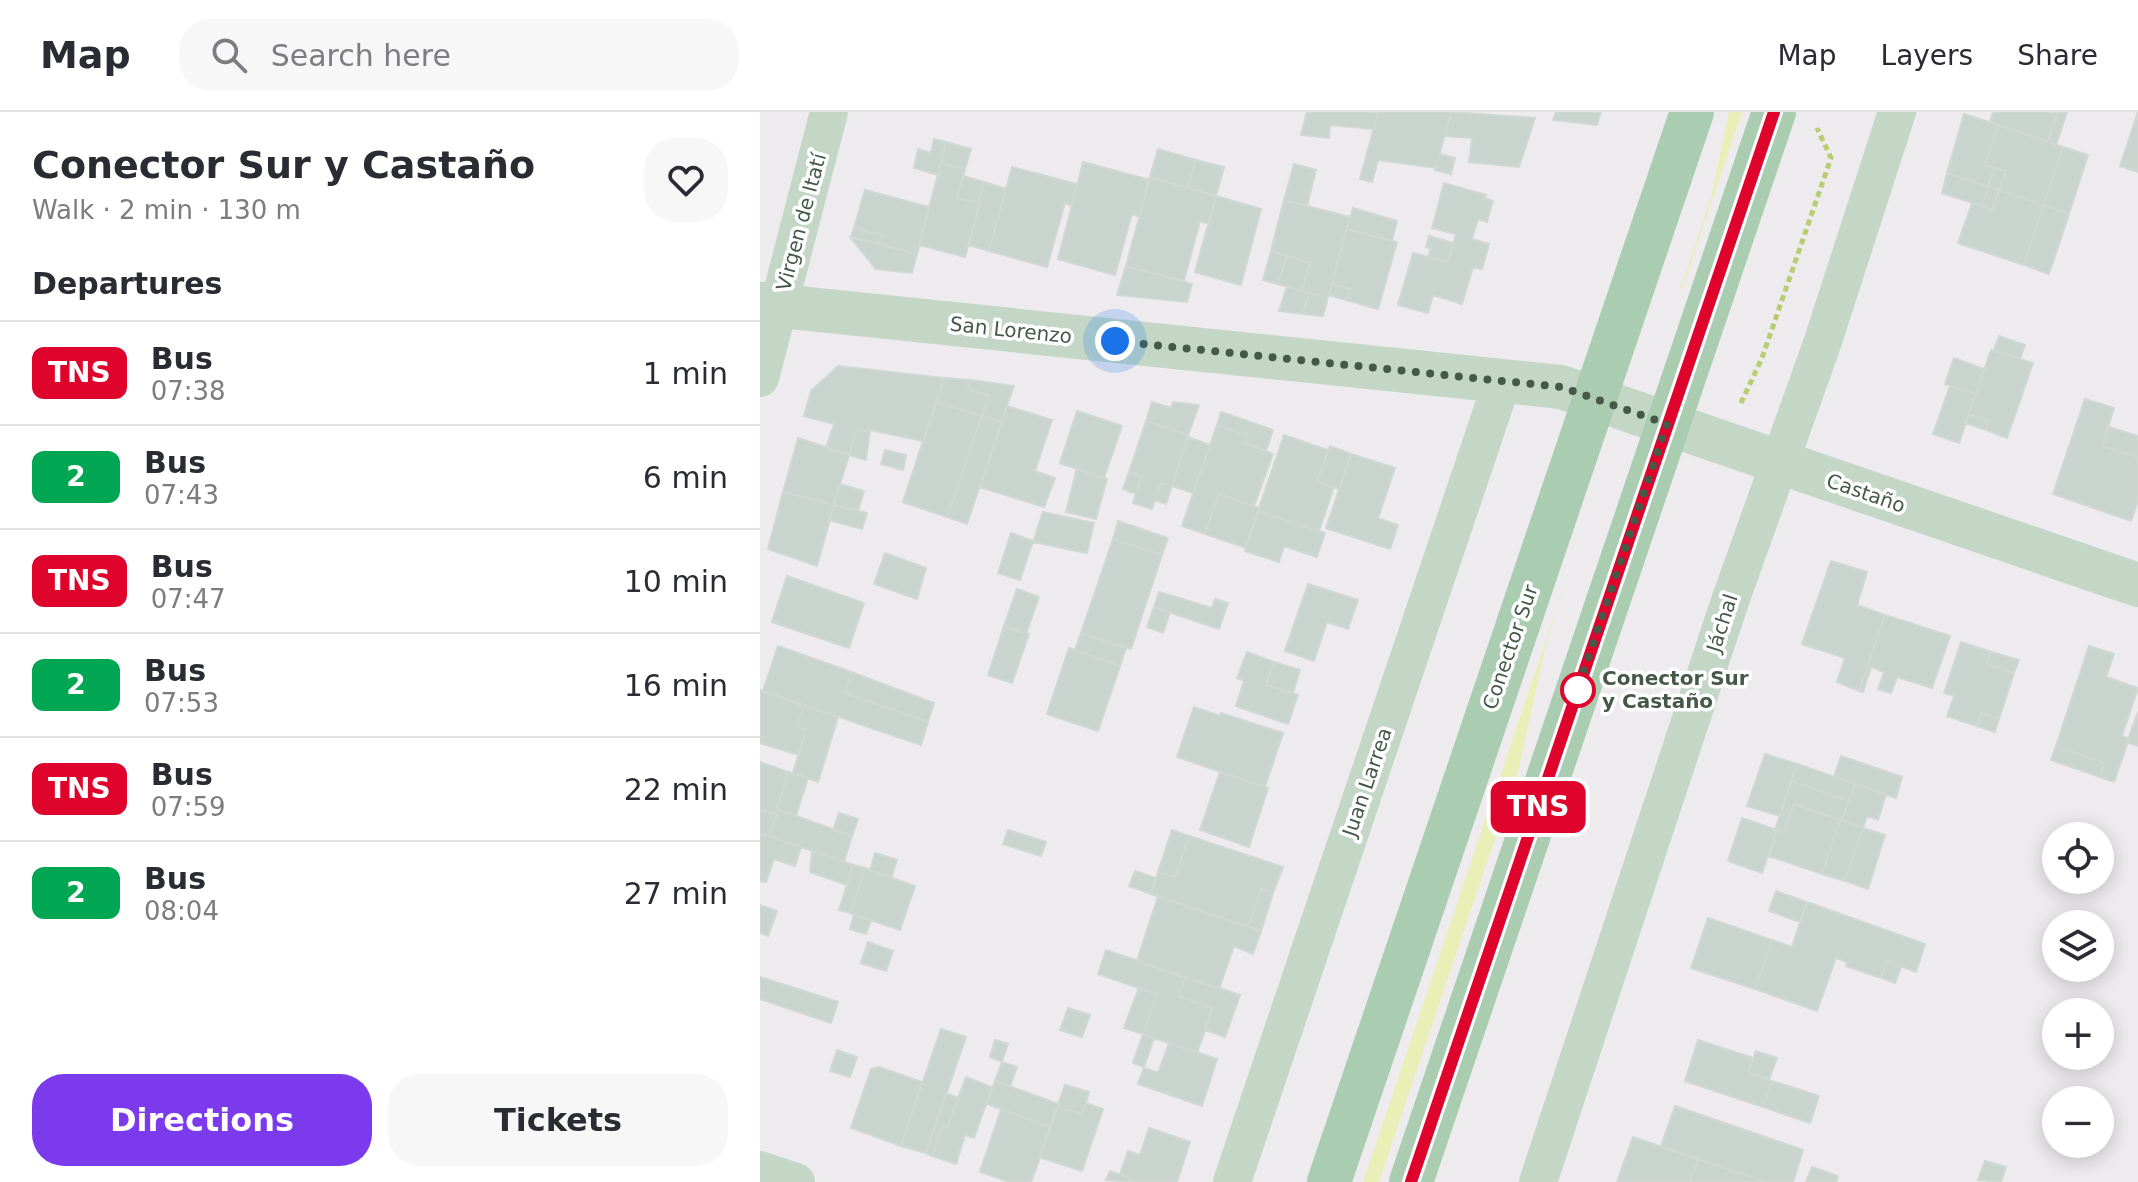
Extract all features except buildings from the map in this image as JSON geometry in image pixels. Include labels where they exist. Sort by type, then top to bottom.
[{"type":"main road","name":"Conector Sur","points":[[1329,1182],[1692,112]]},
{"type":"main road","points":[[1411,1182],[1774,112]]},
{"type":"street","name":"Virgen de Itatí","points":[[760,378],[770,305],[829,112]]},
{"type":"street","name":"Jáchal","points":[[1538,1182],[1729,604],[1822,344],[1897,112]]},
{"type":"street","name":"San Lorenzo","points":[[770,305],[1561,387],[1594,399]]},
{"type":"street","name":"Juan Larrea","points":[[1232,1182],[1502,382]]},
{"type":"street","name":"Castaño","points":[[1594,399],[2138,585]]},
{"type":"street","points":[[760,1170],[796,1182]]},
{"type":"green space","points":[[1729,112],[1742,112],[1680,289],[1711,198]]},
{"type":"green space","points":[[1573,560],[1546,644],[1519,768],[1379,1182],[1363,1182]]},
{"type":"bus line","name":"TNS","points":[[1411,1182],[1774,112]]},
{"type":"place","name":"Conector Sur y Castaño","points":[[1578,690]]},
{"type":"route","points":[[1115,341],[1561,387],[1667,424],[1576,694],[1578,690]]}]
